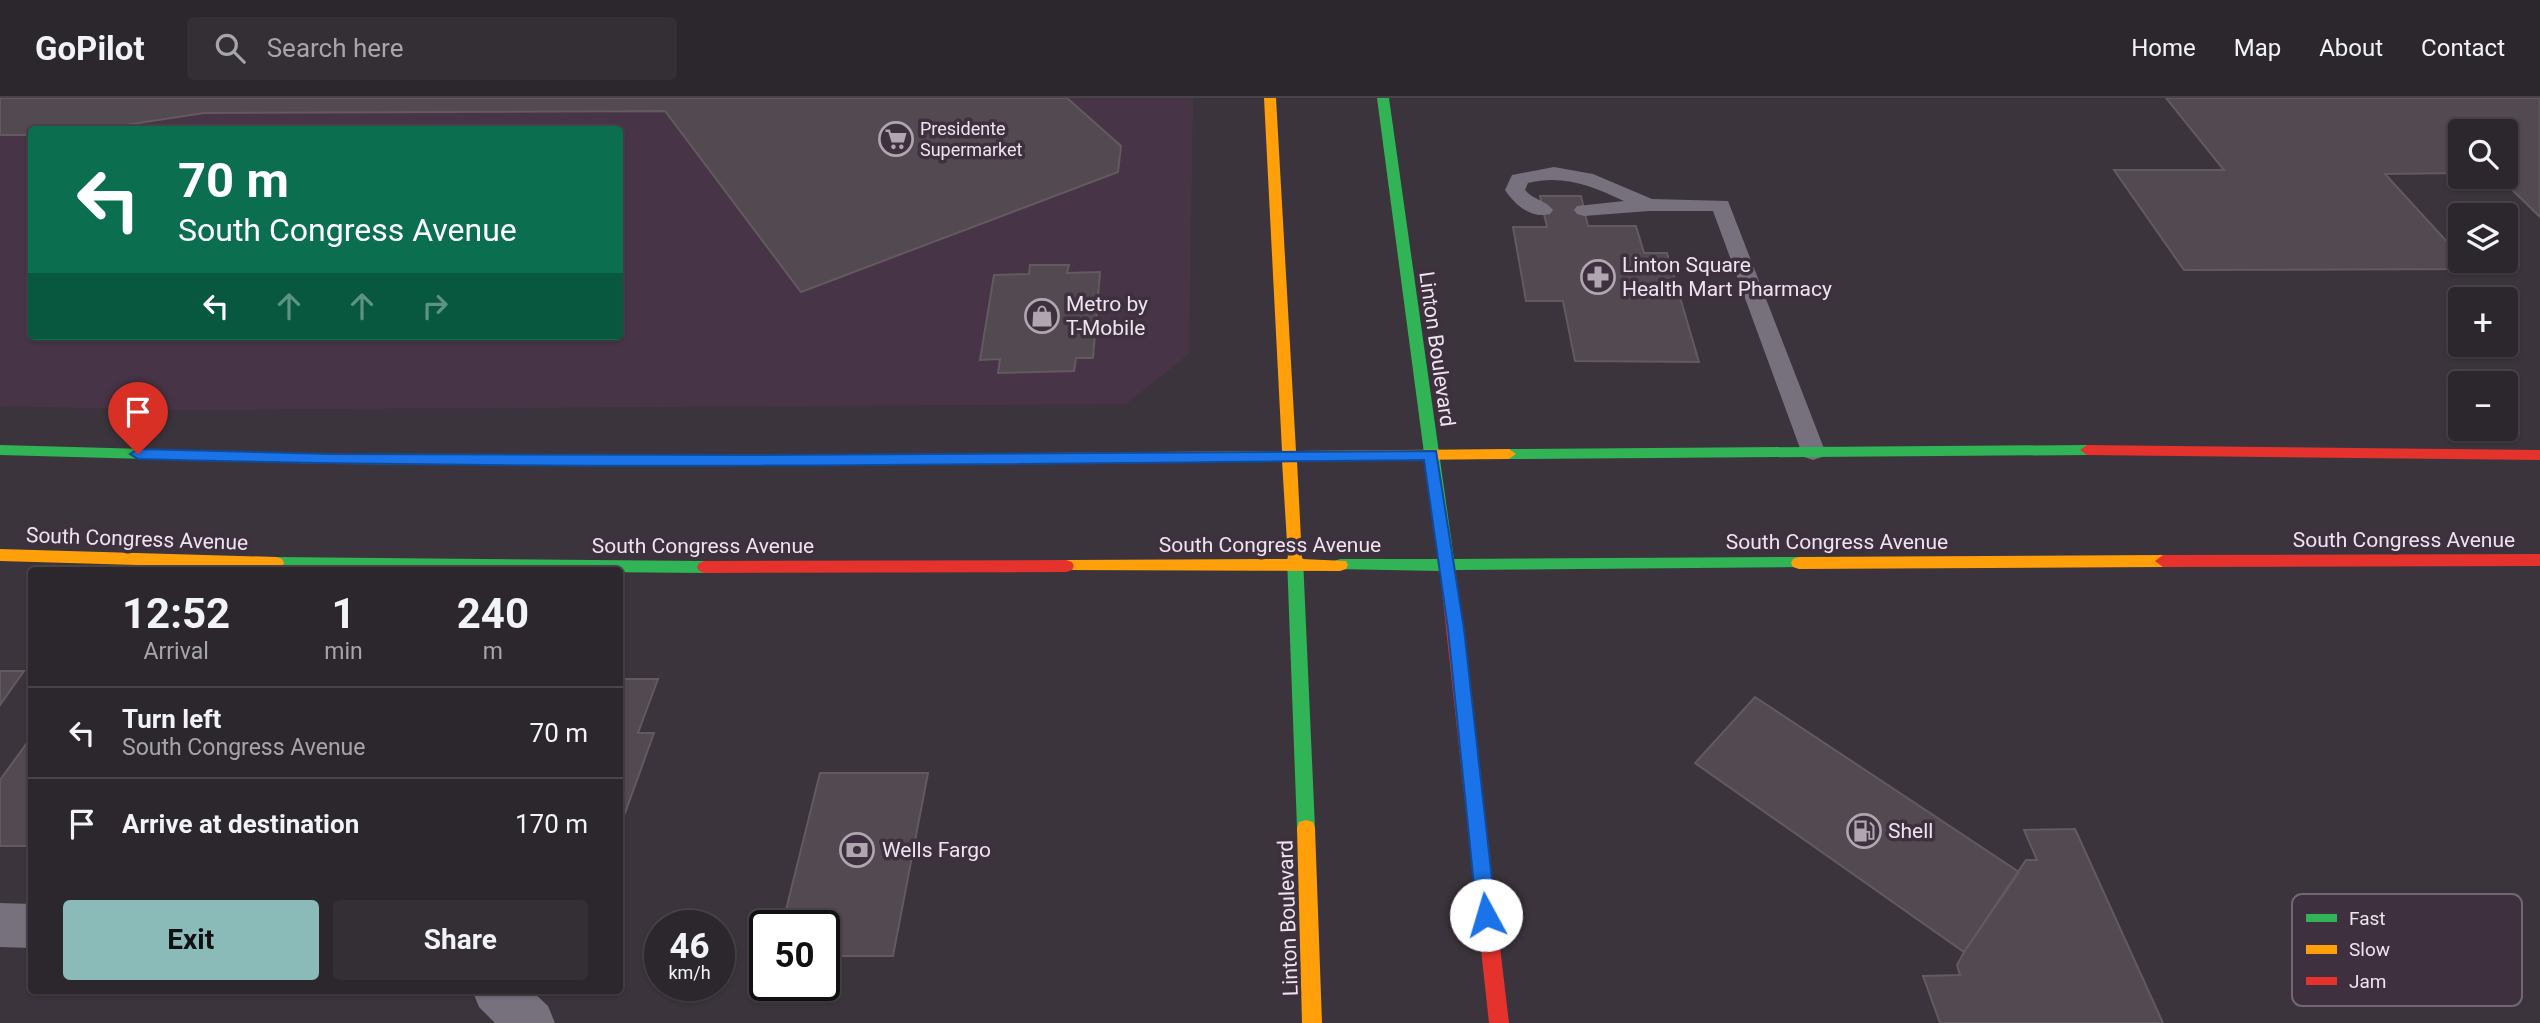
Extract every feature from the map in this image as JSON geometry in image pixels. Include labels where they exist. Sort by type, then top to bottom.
[{"type":"main road","name":"Linton Boulevard","points":[[1270,98],[1296,566],[1312,1023]]},
{"type":"main road","name":"Linton Boulevard","points":[[1383,98],[1447,566],[1499,1023]]},
{"type":"main road","points":[[0,450],[330,459],[754,460],[1813,451],[2163,450],[2540,454]]},
{"type":"main road","name":"South Congress Avenue","points":[[0,555],[222,564],[514,567]]},
{"type":"main road","name":"South Congress Avenue","points":[[623,568],[2540,560]]},
{"type":"street","points":[[0,925],[28,926]]},
{"type":"street","points":[[500,994],[530,1023]]},
{"type":"lane","points":[[1543,210],[1523,201],[1515,190],[1519,179],[1534,174],[1581,175],[1649,205]]},
{"type":"lane","points":[[1584,210],[1649,205],[1721,205],[1813,451]]},
{"type":"shaded area","points":[[0,98],[1193,98],[1189,354],[1126,404],[170,410],[0,406]]},
{"type":"building","points":[[0,98],[1067,98],[1121,146],[1118,172],[801,292],[665,111],[204,113],[119,126],[28,126],[28,135],[0,135]]},
{"type":"building","points":[[2166,98],[2540,98],[2540,217],[2511,189],[2518,189],[2518,119],[2448,119],[2448,173],[2385,174],[2448,243],[2448,269],[2184,270],[2114,170],[2224,170]]},
{"type":"building","name":"Linton Square Health Mart Pharmacy","points":[[1540,196],[1581,196],[1588,226],[1636,226],[1644,253],[1667,253],[1699,362],[1575,361],[1563,301],[1526,301],[1513,227],[1547,227]]},
{"type":"building","name":"Metro by T-Mobile","points":[[1030,265],[1069,265],[1067,273],[1100,272],[1093,358],[1076,358],[1074,371],[998,373],[1000,359],[980,360],[994,275],[1029,274]]},
{"type":"building","points":[[0,671],[24,671],[0,705]]},
{"type":"building","points":[[623,679],[658,679],[638,733],[654,733],[623,819]]},
{"type":"building","points":[[1755,697],[2019,872],[1964,952],[1695,763]]},
{"type":"building","points":[[28,742],[28,846],[0,846],[0,780]]},
{"type":"building","name":"Wells Fargo","points":[[820,773],[928,773],[893,956],[840,956],[840,910],[786,910]]},
{"type":"building","points":[[2075,829],[2163,1023],[1940,1023],[1923,976],[1960,975],[1957,965],[1964,952],[2026,860],[2037,860],[2024,830]]},
{"type":"traffic: fast","points":[[1383,98],[1448,573]]},
{"type":"traffic: fast","points":[[0,450],[330,459],[550,460]]},
{"type":"traffic: fast","points":[[1509,454],[2087,450]]},
{"type":"traffic: fast","points":[[1295,558],[1306,828]]},
{"type":"traffic: fast","points":[[276,563],[705,567]]},
{"type":"traffic: fast","points":[[1340,565],[1799,563]]},
{"type":"traffic: slow","points":[[1270,98],[1295,558]]},
{"type":"traffic: slow","points":[[908,459],[1509,454]]},
{"type":"traffic: slow","points":[[0,555],[276,563]]},
{"type":"traffic: slow","points":[[1799,563],[2163,561]]},
{"type":"traffic: slow","points":[[1066,566],[1340,565]]},
{"type":"traffic: slow","points":[[1306,828],[1312,1023]]},
{"type":"traffic: jam","points":[[2087,450],[2540,455]]},
{"type":"traffic: jam","points":[[550,460],[908,459]]},
{"type":"traffic: jam","points":[[2163,561],[2540,560]]},
{"type":"traffic: jam","points":[[705,567],[1066,566]]},
{"type":"traffic: jam","points":[[1448,573],[1499,1023]]},
{"type":"place","name":"Presidente Supermarket","points":[[896,139]]},
{"type":"place","name":"Linton Square Health Mart Pharmacy","points":[[1598,277]]},
{"type":"place","name":"Metro by T-Mobile","points":[[1042,316]]},
{"type":"place","name":"Shell","points":[[1864,831]]},
{"type":"place","name":"Wells Fargo","points":[[857,850]]},
{"type":"route","points":[[138,454],[330,459],[754,460],[1431,455],[1456,629],[1486,915]]}]
